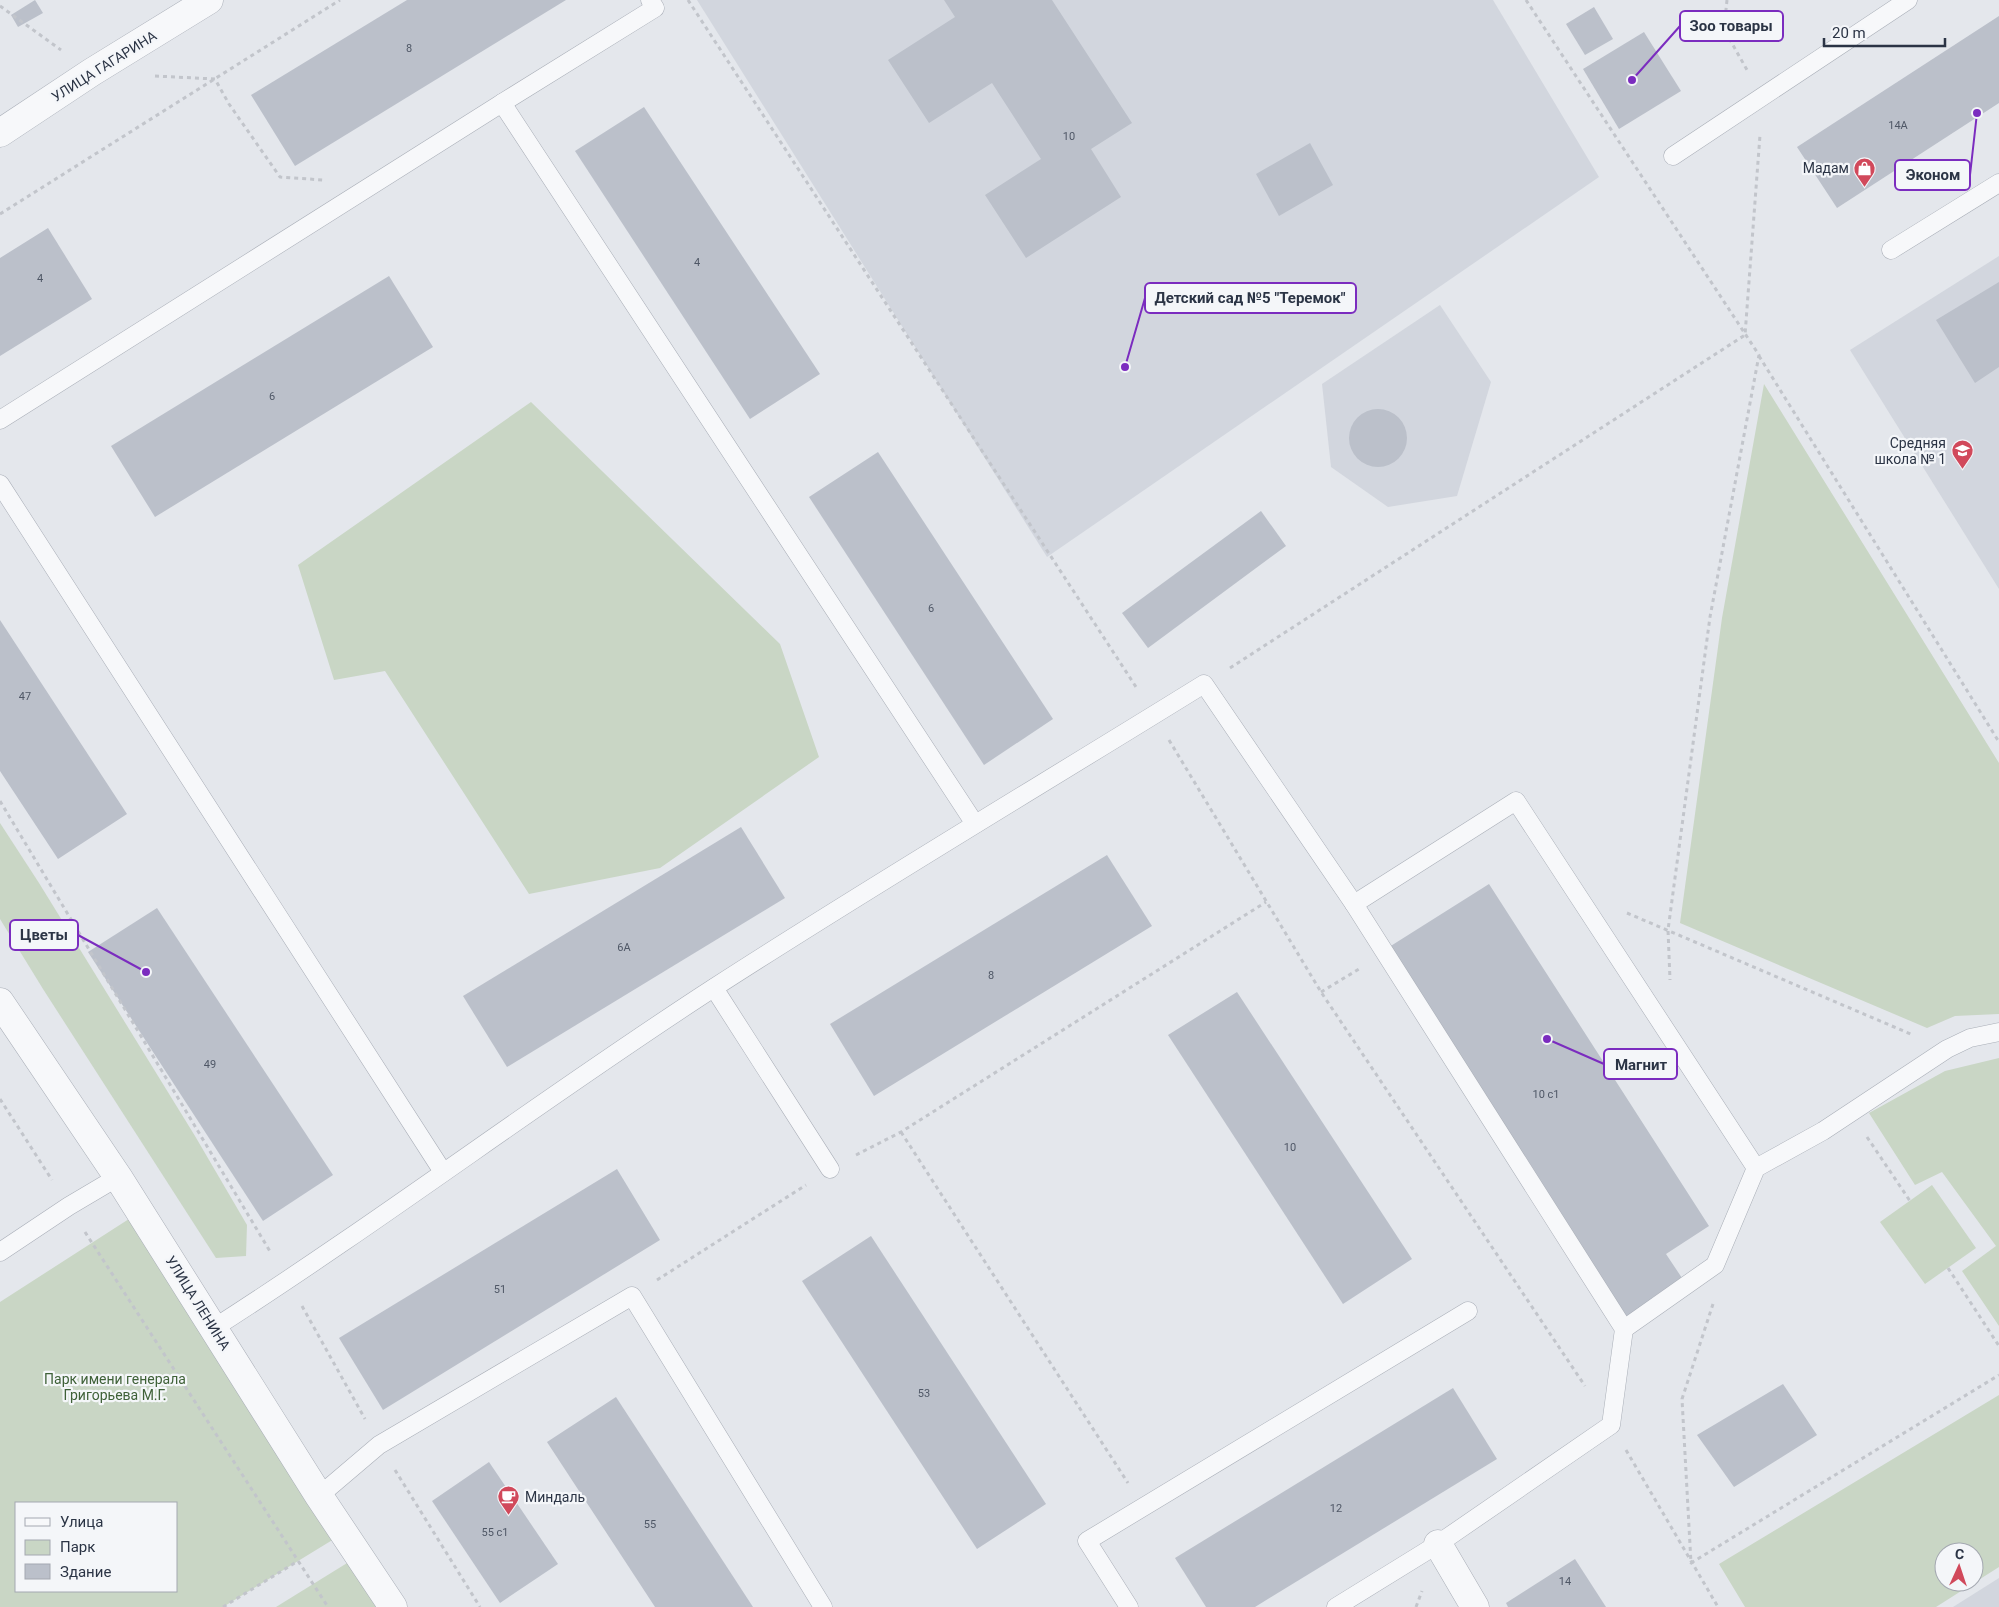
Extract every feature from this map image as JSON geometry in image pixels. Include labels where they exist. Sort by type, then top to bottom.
[{"type":"street","name":"УЛИЦА ГАГАРИНА","points":[[0,133],[92,72],[209,0]]},
{"type":"street","name":"УЛИЦА ЛЕНИНА","points":[[0,1002],[118,1177],[319,1496],[393,1607]]},
{"type":"street","points":[[1438,1544],[1475,1607]]},
{"type":"lane","points":[[0,420],[502,102],[655,8],[650,0]]},
{"type":"lane","points":[[1673,156],[1908,0]]},
{"type":"lane","points":[[502,102],[975,824]]},
{"type":"lane","points":[[1891,250],[1999,183]]},
{"type":"lane","points":[[0,484],[443,1172]]},
{"type":"lane","points":[[214,1328],[288,1281],[443,1172],[714,988],[975,824],[1204,684],[1354,904],[1624,1329],[1611,1425],[1438,1544],[1336,1607]]},
{"type":"lane","points":[[1354,904],[1516,800],[1756,1168]]},
{"type":"lane","points":[[714,988],[830,1169]]},
{"type":"lane","points":[[1624,1329],[1715,1265],[1756,1168],[1823,1131],[1947,1049],[1970,1038],[1999,1032]]},
{"type":"lane","points":[[0,1252],[69,1206],[118,1177]]},
{"type":"lane","points":[[319,1496],[380,1445],[632,1296],[823,1607]]},
{"type":"lane","points":[[1129,1607],[1087,1541],[1468,1311]]},
{"type":"path","points":[[0,214],[340,0]]},
{"type":"path","points":[[688,0],[1154,715],[1321,992],[1611,1425],[1718,1607]]},
{"type":"path","points":[[1526,0],[1759,355],[1999,742]]},
{"type":"path","points":[[1727,0],[1724,29],[1762,97],[1745,335]]},
{"type":"path","points":[[0,6],[92,72]]},
{"type":"path","points":[[149,75],[215,79]]},
{"type":"path","points":[[215,79],[229,104],[280,177],[374,184]]},
{"type":"path","points":[[1204,684],[1745,335]]},
{"type":"path","points":[[1670,984],[1668,930],[1710,616],[1759,355]]},
{"type":"path","points":[[0,801],[288,1281],[380,1445],[480,1607]]},
{"type":"path","points":[[1576,892],[1947,1049]]},
{"type":"path","points":[[632,1296],[830,1169],[901,1132],[1266,902]]},
{"type":"path","points":[[0,1099],[328,1607]]},
{"type":"path","points":[[1851,1112],[1910,1201]]},
{"type":"path","points":[[901,1132],[1143,1506]]},
{"type":"path","points":[[1948,1268],[1999,1346]]},
{"type":"path","points":[[1691,1564],[1682,1399],[1715,1297]]},
{"type":"path","points":[[1691,1564],[1999,1374]]},
{"type":"path","points":[[223,1607],[298,1561]]},
{"type":"shaded area","points":[[697,0],[1493,0],[1599,177],[1047,557]]},
{"type":"shaded area","name":"Средняя школа № 1","points":[[1999,256],[1999,589],[1850,350]]},
{"type":"shaded area","points":[[1440,305],[1491,382],[1457,496],[1388,507],[1331,467],[1322,384]]},
{"type":"shaded area","points":[[1999,1578],[1999,1607],[1953,1607],[1977,1592],[1984,1592],[1984,1587]]},
{"type":"green space","points":[[1764,384],[1999,763],[1999,1014],[1955,1016],[1927,1028],[1680,923],[1722,618]]},
{"type":"green space","points":[[531,402],[780,644],[819,757],[660,868],[529,894],[385,671],[334,680],[298,565]]},
{"type":"green space","points":[[0,823],[195,1136],[247,1225],[246,1256],[216,1258],[0,919]]},
{"type":"green space","points":[[1999,1058],[1999,1326],[1962,1271],[1996,1246],[1942,1172],[1915,1185],[1869,1113],[1945,1071]]},
{"type":"green space","points":[[1932,1185],[1976,1248],[1925,1284],[1880,1222]]},
{"type":"green space","name":"Парк имени генерала Григорьева М.Г.","points":[[146,1208],[352,1528],[223,1607],[0,1607],[0,1302]]},
{"type":"green space","points":[[1999,1395],[1999,1567],[1984,1577],[1984,1542],[1934,1542],[1934,1592],[1960,1592],[1936,1607],[1745,1607],[1719,1564]]},
{"type":"green space","points":[[352,1560],[380,1607],[276,1607]]},
{"type":"building","points":[[35,0],[43,13],[18,27],[11,15]]},
{"type":"building","points":[[407,0],[566,0],[295,166],[251,95]]},
{"type":"building","points":[[944,0],[1052,0],[1132,123],[1091,149],[1121,197],[1026,258],[985,195],[1041,159],[992,83],[929,123],[888,60],[955,17]]},
{"type":"building","points":[[1594,7],[1613,39],[1585,55],[1566,24]]},
{"type":"building","points":[[1999,16],[1999,103],[1837,208],[1797,147]]},
{"type":"building","points":[[1644,32],[1681,91],[1619,129],[1583,69]]},
{"type":"building","points":[[644,107],[820,374],[750,419],[575,151]]},
{"type":"building","points":[[1310,143],[1333,185],[1279,216],[1256,174]]},
{"type":"building","points":[[48,228],[92,299],[0,356],[0,258]]},
{"type":"building","points":[[389,276],[433,347],[155,517],[111,446]]},
{"type":"building","points":[[1999,282],[1999,367],[1975,383],[1936,320]]},
{"type":"building","points":[[1372,409],[1384,409],[1394,413],[1403,422],[1407,444],[1399,459],[1384,467],[1372,467],[1362,463],[1353,454],[1349,444],[1349,432],[1353,422],[1362,413]]},
{"type":"building","points":[[878,452],[1053,719],[984,765],[809,497]]},
{"type":"building","points":[[1261,511],[1286,546],[1148,648],[1122,613]]},
{"type":"building","points":[[0,620],[127,814],[58,859],[0,771]]},
{"type":"building","points":[[741,827],[785,898],[507,1067],[463,996]]},
{"type":"building","points":[[1107,855],[1152,926],[874,1096],[830,1024]]},
{"type":"building","points":[[1489,884],[1709,1226],[1666,1254],[1682,1278],[1652,1298],[1658,1307],[1620,1331],[1378,954]]},
{"type":"building","points":[[157,908],[333,1175],[263,1221],[88,952]]},
{"type":"building","points":[[1237,992],[1412,1259],[1343,1304],[1168,1035]]},
{"type":"building","points":[[617,1169],[660,1240],[383,1410],[339,1338]]},
{"type":"building","points":[[871,1236],[1046,1504],[977,1549],[802,1281]]},
{"type":"building","points":[[1783,1384],[1817,1435],[1734,1487],[1697,1435]]},
{"type":"building","points":[[1453,1388],[1497,1459],[1255,1607],[1206,1607],[1175,1558]]},
{"type":"building","points":[[616,1397],[753,1607],[655,1607],[547,1442]]},
{"type":"building","points":[[489,1462],[558,1564],[500,1603],[432,1501]]},
{"type":"building","points":[[1575,1559],[1606,1607],[1508,1607],[1506,1603]]},
{"type":"place","name":"Зоо товары","points":[[1632,80]]},
{"type":"place","name":"Эконом","points":[[1977,113]]},
{"type":"place","name":"Мадам","points":[[1865,187]]},
{"type":"place","name":"Детский сад №5 \"Теремок\"","points":[[1125,367]]},
{"type":"place","name":"Средняя школа № 1","points":[[1962,470]]},
{"type":"place","name":"Цветы","points":[[146,972]]},
{"type":"place","name":"Магнит","points":[[1547,1039]]},
{"type":"place","name":"Миндаль","points":[[509,1516]]}]
